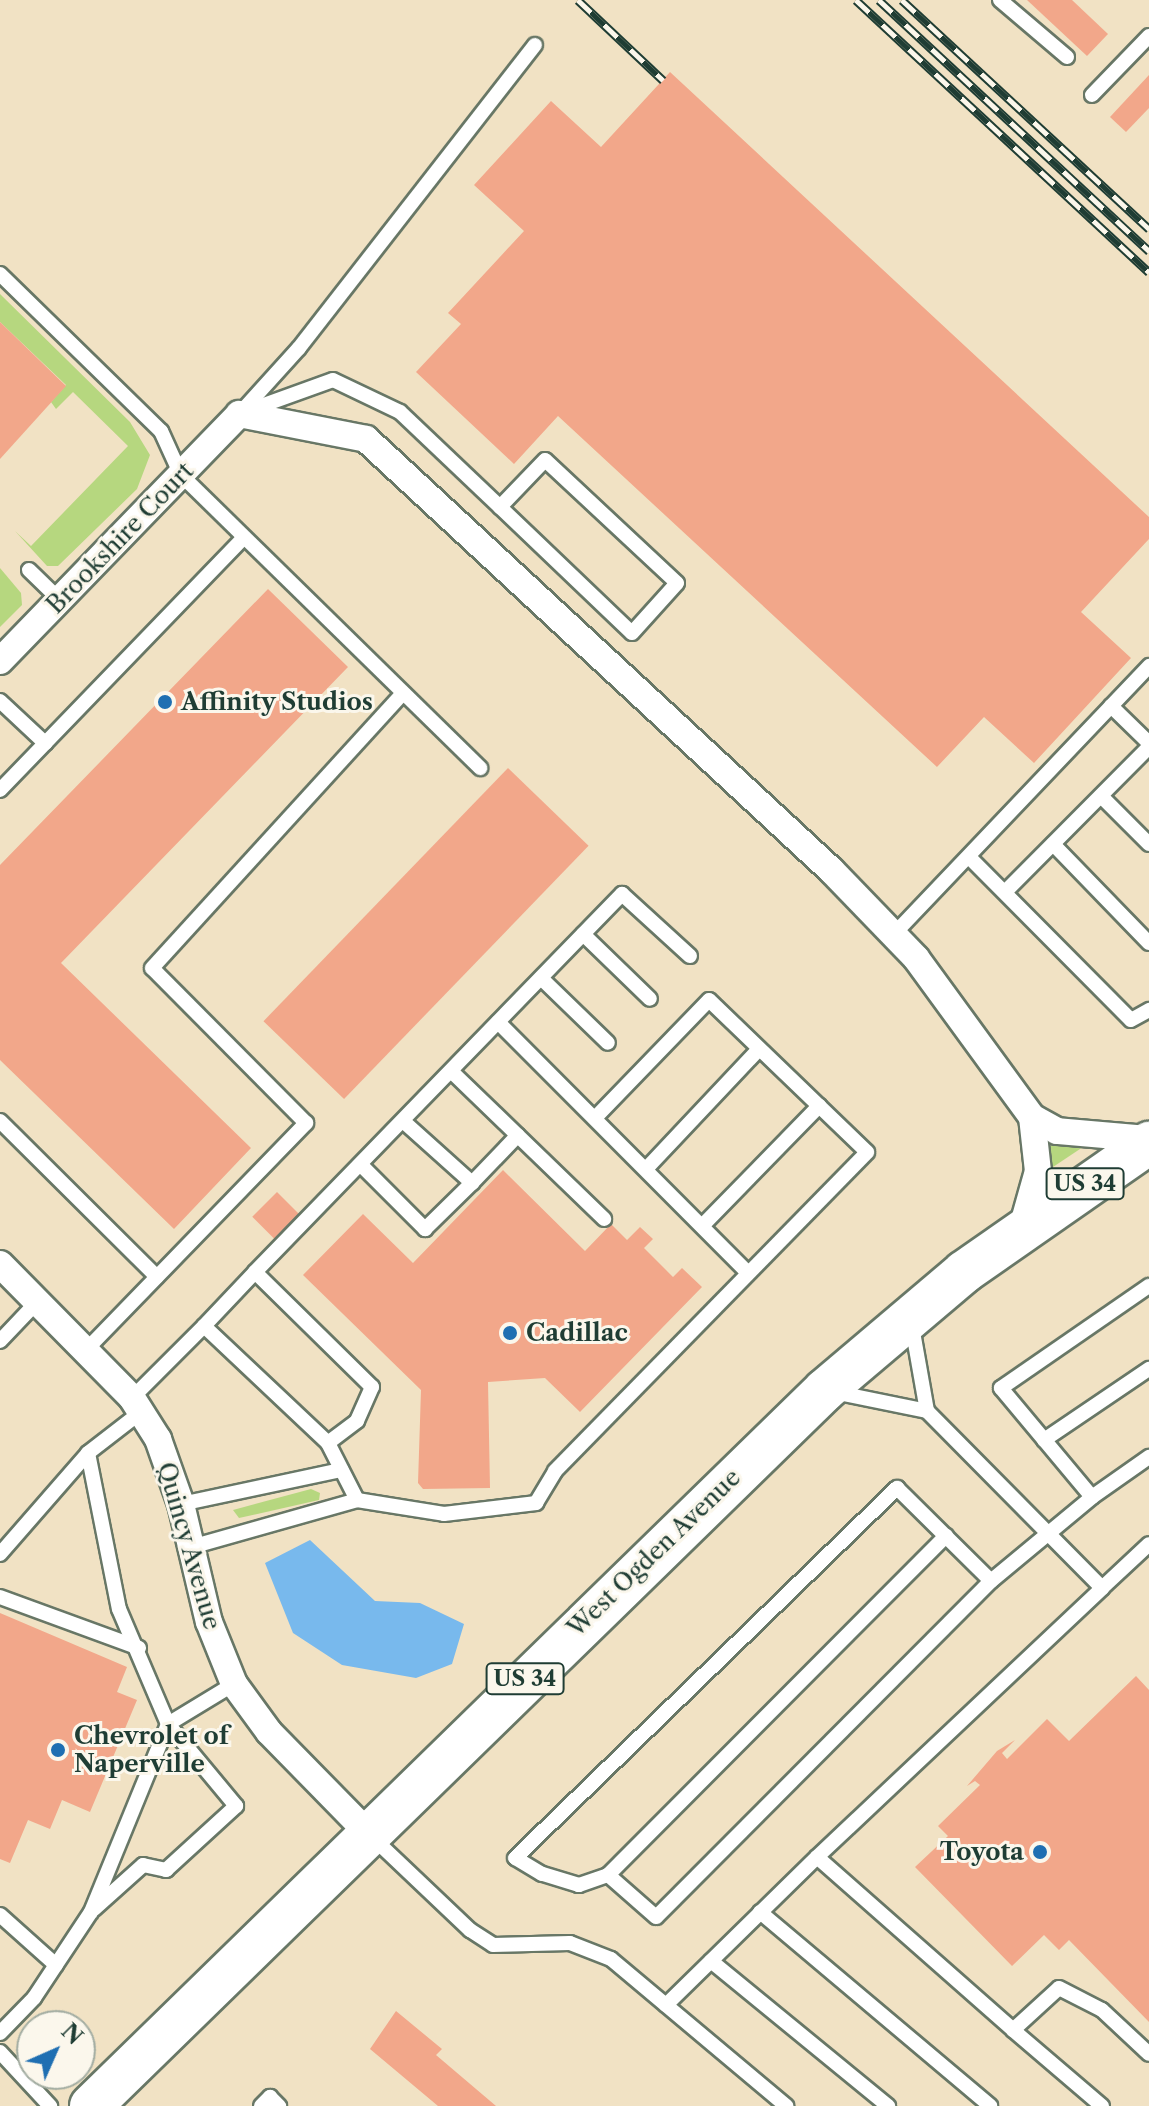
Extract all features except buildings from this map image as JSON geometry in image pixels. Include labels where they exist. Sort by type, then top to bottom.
[{"type":"main road","name":"West Ogden Avenue","points":[[91,2106],[370,1835],[681,1525],[825,1390],[912,1314],[1022,1228],[1149,1141]]},
{"type":"street","name":"Brookshire Court","points":[[0,661],[239,414]]},
{"type":"street","points":[[239,414],[366,439],[895,933],[1032,1117],[1057,1131],[1149,1141]]},
{"type":"street","points":[[1022,1228],[1038,1171],[1032,1117]]},
{"type":"street","name":"Quincy Avenue","points":[[0,1264],[87,1349],[137,1405],[158,1439],[181,1504],[209,1622],[234,1684],[269,1732],[370,1835]]},
{"type":"lane","points":[[1000,0],[1067,57]]},
{"type":"lane","points":[[1092,95],[1149,36]]},
{"type":"lane","points":[[239,414],[299,348],[535,45]]},
{"type":"lane","points":[[0,274],[161,431],[181,475],[480,768]]},
{"type":"lane","points":[[239,414],[333,380],[400,412],[632,633],[677,583],[545,460],[500,507]]},
{"type":"lane","points":[[0,790],[244,537]]},
{"type":"lane","points":[[29,570],[60,600]]},
{"type":"lane","points":[[895,933],[970,858],[1149,666]]},
{"type":"lane","points":[[87,1349],[306,1123],[152,968],[403,693]]},
{"type":"lane","points":[[0,701],[45,743]]},
{"type":"lane","points":[[1005,892],[1149,745],[1111,706]]},
{"type":"lane","points":[[1101,796],[1149,844]]},
{"type":"lane","points":[[1053,844],[1149,943]]},
{"type":"lane","points":[[970,858],[1131,1020],[1149,1010]]},
{"type":"lane","points":[[0,1554],[88,1453],[137,1405],[204,1326],[622,894],[690,956]]},
{"type":"lane","points":[[583,934],[650,999]]},
{"type":"lane","points":[[541,978],[608,1043]]},
{"type":"lane","points":[[191,1547],[357,1500],[444,1514],[536,1503],[555,1471],[867,1152],[709,1000],[595,1118]]},
{"type":"lane","points":[[498,1022],[748,1273]]},
{"type":"lane","points":[[646,1169],[759,1049]]},
{"type":"lane","points":[[451,1071],[604,1219]]},
{"type":"lane","points":[[702,1226],[819,1106]]},
{"type":"lane","points":[[0,1121],[157,1277]]},
{"type":"lane","points":[[403,1121],[472,1183]]},
{"type":"lane","points":[[361,1165],[425,1229],[518,1135]]},
{"type":"lane","points":[[255,1272],[372,1387],[357,1421],[328,1443]]},
{"type":"lane","points":[[1092,1497],[1001,1388],[1149,1286]]},
{"type":"lane","points":[[0,1341],[38,1301]]},
{"type":"lane","points":[[912,1314],[914,1358],[927,1411],[1102,1588]]},
{"type":"lane","points":[[204,1326],[328,1443],[357,1500]]},
{"type":"lane","points":[[1044,1440],[1149,1369]]},
{"type":"lane","points":[[825,1390],[927,1411]]},
{"type":"lane","points":[[88,1453],[119,1609],[139,1648],[168,1724],[236,1806],[166,1870],[143,1865],[91,1912]]},
{"type":"lane","points":[[608,1875],[656,1917],[991,1581],[1092,1497],[1149,1457]]},
{"type":"lane","points":[[181,1504],[341,1470]]},
{"type":"lane","points":[[946,1536],[608,1875],[579,1885],[542,1874],[515,1858],[897,1488],[946,1536],[991,1581]]},
{"type":"lane","points":[[666,2005],[817,1857],[1149,1544]]},
{"type":"lane","points":[[0,1597],[139,1648]]},
{"type":"lane","points":[[0,2033],[34,1998],[91,1912],[168,1724],[234,1684]]},
{"type":"lane","points":[[370,1835],[470,1930],[493,1945],[584,1946],[611,1959],[786,2106]]},
{"type":"lane","points":[[817,1857],[1102,2106]]},
{"type":"lane","points":[[760,1912],[990,2106]]},
{"type":"lane","points":[[0,1915],[56,1965]]},
{"type":"lane","points":[[711,1961],[888,2106]]},
{"type":"lane","points":[[1013,2030],[1059,1988],[1102,2010],[1149,2054]]},
{"type":"lane","points":[[0,2052],[50,2106]]},
{"type":"lane","points":[[261,2106],[270,2097],[279,2106]]},
{"type":"green space","points":[[0,294],[130,422],[150,455],[137,489],[58,566],[47,566],[15,531],[31,546],[128,446],[73,392],[56,409],[51,402],[66,385],[0,322]]},
{"type":"green space","points":[[0,568],[21,593],[22,605],[0,627]]},
{"type":"green space","points":[[1042,1128],[1089,1143],[1044,1173]]},
{"type":"green space","points":[[311,1489],[320,1493],[319,1500],[239,1518],[233,1510]]},
{"type":"water","points":[[310,1540],[375,1601],[420,1603],[464,1624],[452,1664],[416,1678],[342,1665],[293,1633],[265,1563]]},
{"type":"railway","points":[[578,0],[663,80]]},
{"type":"railway","points":[[856,0],[1149,272]]},
{"type":"railway","points":[[879,0],[1149,251]]},
{"type":"railway","points":[[902,0],[1149,229]]},
{"type":"place","name":"Affinity Studios","points":[[165,702]]},
{"type":"place","name":"Cadillac","points":[[510,1333]]},
{"type":"place","name":"Chevrolet of Naperville","points":[[58,1750]]},
{"type":"place","name":"Toyota","points":[[1040,1852]]}]
